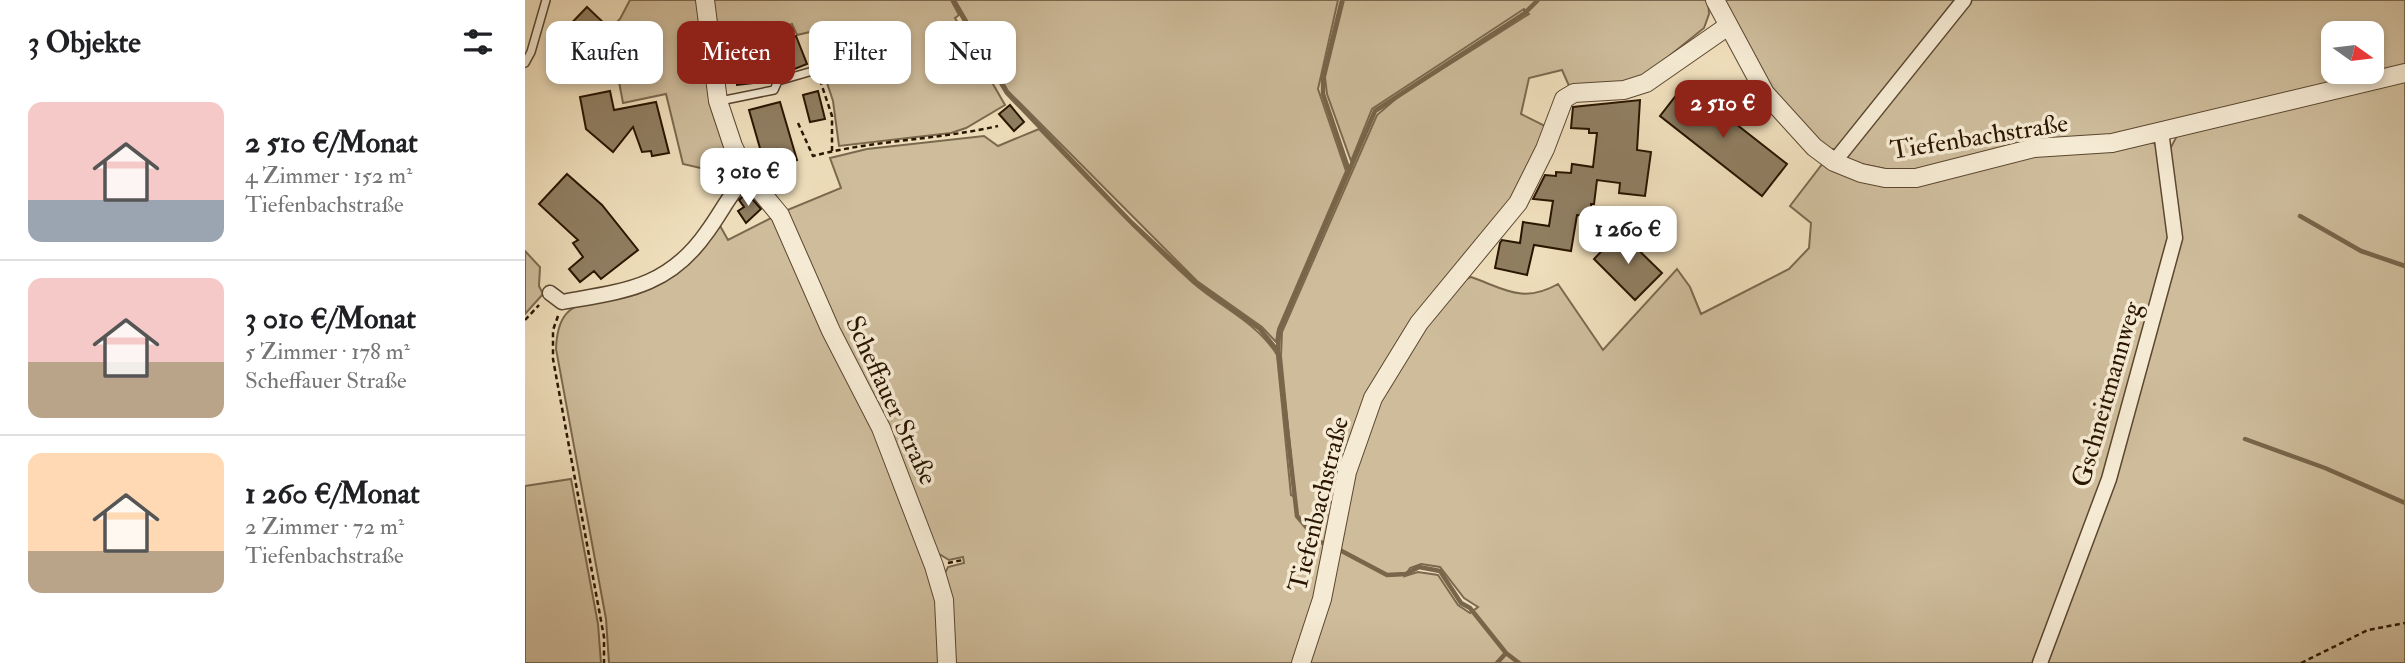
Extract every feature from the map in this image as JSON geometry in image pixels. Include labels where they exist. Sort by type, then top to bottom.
[{"type":"street","name":"Scheffauer Straße","points":[[705,0],[718,101],[733,146],[747,175],[781,215],[831,331],[881,428],[941,588],[947,663]]},
{"type":"street","points":[[1715,0],[1728,26]]},
{"type":"street","points":[[1834,162],[1964,0]]},
{"type":"street","name":"Tiefenbachstraße","points":[[1301,663],[1322,599],[1347,472],[1358,434],[1373,398],[1419,323],[1518,203],[1545,149],[1564,99],[1574,93],[1623,90],[1646,83],[1728,26],[1765,93],[1814,147],[1834,162],[1861,173],[1885,178],[1916,178],[2034,148],[2112,143],[2405,73]]},
{"type":"street","name":"Gschneitmannweg","points":[[2040,663],[2109,480],[2175,238],[2161,131]]},
{"type":"street","points":[[556,298],[639,288],[655,281],[698,244],[747,175]]},
{"type":"lane","points":[[525,63],[531,52],[546,0]]},
{"type":"lane","points":[[718,101],[773,90],[778,81],[809,72]]},
{"type":"path","points":[[821,84],[832,116],[832,152]]},
{"type":"path","points":[[798,122],[813,156],[898,141],[951,136],[997,126]]},
{"type":"path","points":[[525,320],[556,298]]},
{"type":"path","points":[[556,298],[553,359],[604,637],[604,663]]},
{"type":"path","points":[[2301,663],[2368,630],[2405,623]]},
{"type":"shaded area","points":[[630,0],[700,0],[705,21],[677,21],[677,84],[718,84],[738,174],[735,176],[683,164],[666,94],[623,103],[619,84],[663,84],[663,21],[618,21]]},
{"type":"shaded area","points":[[710,0],[951,0],[959,15],[955,18],[957,21],[925,21],[925,84],[993,84],[1005,105],[966,128],[951,133],[839,146],[833,101],[827,84],[911,84],[911,21],[809,21],[809,32],[797,35],[795,21],[712,21]]},
{"type":"shaded area","points":[[955,0],[1338,0],[1318,89],[1346,171],[1278,329],[1276,342],[1262,327],[1197,281],[1008,91],[1004,84],[1016,84],[1016,21],[967,21]]},
{"type":"shaded area","points":[[1344,0],[1708,0],[1709,14],[1704,28],[1643,77],[1622,85],[1570,88],[1562,70],[1529,78],[1521,114],[1547,127],[1509,205],[1393,353],[1330,539],[1296,663],[953,663],[944,575],[948,567],[964,563],[963,557],[949,560],[936,552],[785,211],[841,188],[830,158],[867,149],[984,136],[998,146],[1039,129],[1114,207],[1192,282],[1249,324],[1269,343],[1277,355],[1291,495],[1295,497],[1281,356],[1282,332],[1377,115],[1398,97],[1529,14],[1524,9],[1372,109],[1351,161],[1327,94],[1325,77]]},
{"type":"shaded area","points":[[1718,0],[1958,0],[1837,149],[1829,149],[1792,117],[1756,67]]},
{"type":"shaded area","points":[[1970,0],[2405,0],[2405,67],[2384,72],[2384,21],[2321,21],[2321,84],[2333,84],[2116,135],[1905,173],[1847,161],[1849,152]]},
{"type":"shaded area","points":[[2405,78],[2405,663],[1305,663],[1363,434],[1397,363],[1461,281],[1471,277],[1504,290],[1524,294],[1546,290],[1558,284],[1603,350],[1677,269],[1690,287],[1701,314],[1789,269],[1809,248],[1811,223],[1790,206],[1823,163],[1872,184],[2022,155],[2141,142],[2154,143],[2160,150],[2162,164],[2179,132]],"holes":[[[1421,564],[1440,567],[1464,598],[1478,607],[1470,613],[1458,605],[1438,575],[1418,572],[1405,576],[1410,568]]]},
{"type":"shaded area","points":[[775,216],[865,407],[934,582],[942,663],[609,663],[606,619],[556,349],[558,330],[571,309],[637,294],[666,279],[719,224],[728,240]]},
{"type":"shaded area","points":[[525,251],[540,267],[539,286],[543,294],[525,314]]},
{"type":"shaded area","points":[[571,479],[598,624],[601,663],[525,663],[525,486]]},
{"type":"building","points":[[587,7],[602,21],[574,21]]},
{"type":"building","points":[[795,36],[807,64],[795,69]]},
{"type":"building","points":[[1685,84],[1787,164],[1762,196],[1660,116]]},
{"type":"building","points":[[610,91],[614,110],[656,102],[669,153],[652,156],[651,151],[642,152],[633,127],[613,152],[586,129],[580,97]]},
{"type":"building","points":[[818,91],[825,119],[810,122],[803,95]]},
{"type":"building","points":[[1640,100],[1637,150],[1651,152],[1645,196],[1619,193],[1620,183],[1597,180],[1594,204],[1591,204],[1592,217],[1577,215],[1571,251],[1534,245],[1527,275],[1495,268],[1500,243],[1502,240],[1520,243],[1523,222],[1549,226],[1553,201],[1533,199],[1545,175],[1556,176],[1556,172],[1571,173],[1572,164],[1593,167],[1597,133],[1589,133],[1589,129],[1571,128],[1573,107]]},
{"type":"building","points":[[780,102],[797,160],[766,169],[749,110]]},
{"type":"building","points":[[1010,105],[1024,122],[1014,131],[999,114]]},
{"type":"building","points":[[567,174],[602,205],[638,250],[601,279],[594,271],[580,282],[569,269],[583,257],[573,243],[578,240],[539,204]]},
{"type":"building","points":[[747,193],[761,209],[746,223],[738,211],[744,207],[739,200]]},
{"type":"building","points":[[1620,232],[1662,273],[1635,300],[1594,259]]},
{"type":"waterway","points":[[953,0],[1007,93],[1132,223],[1195,282],[1260,329],[1277,350]]},
{"type":"waterway","points":[[1342,0],[1323,78],[1323,94],[1349,171]]},
{"type":"waterway","points":[[1328,545],[1318,541],[1297,516],[1278,351],[1279,332],[1375,111],[1525,13],[1538,0]]},
{"type":"waterway","points":[[2300,216],[2361,251],[2405,266]]},
{"type":"waterway","points":[[2245,439],[2325,468],[2405,503]]},
{"type":"waterway","points":[[1336,548],[1387,575],[1406,574],[1419,567],[1440,571],[1461,603],[1470,608],[1506,653],[1519,663]]},
{"type":"waterway","points":[[1497,663],[1506,653]]}]
